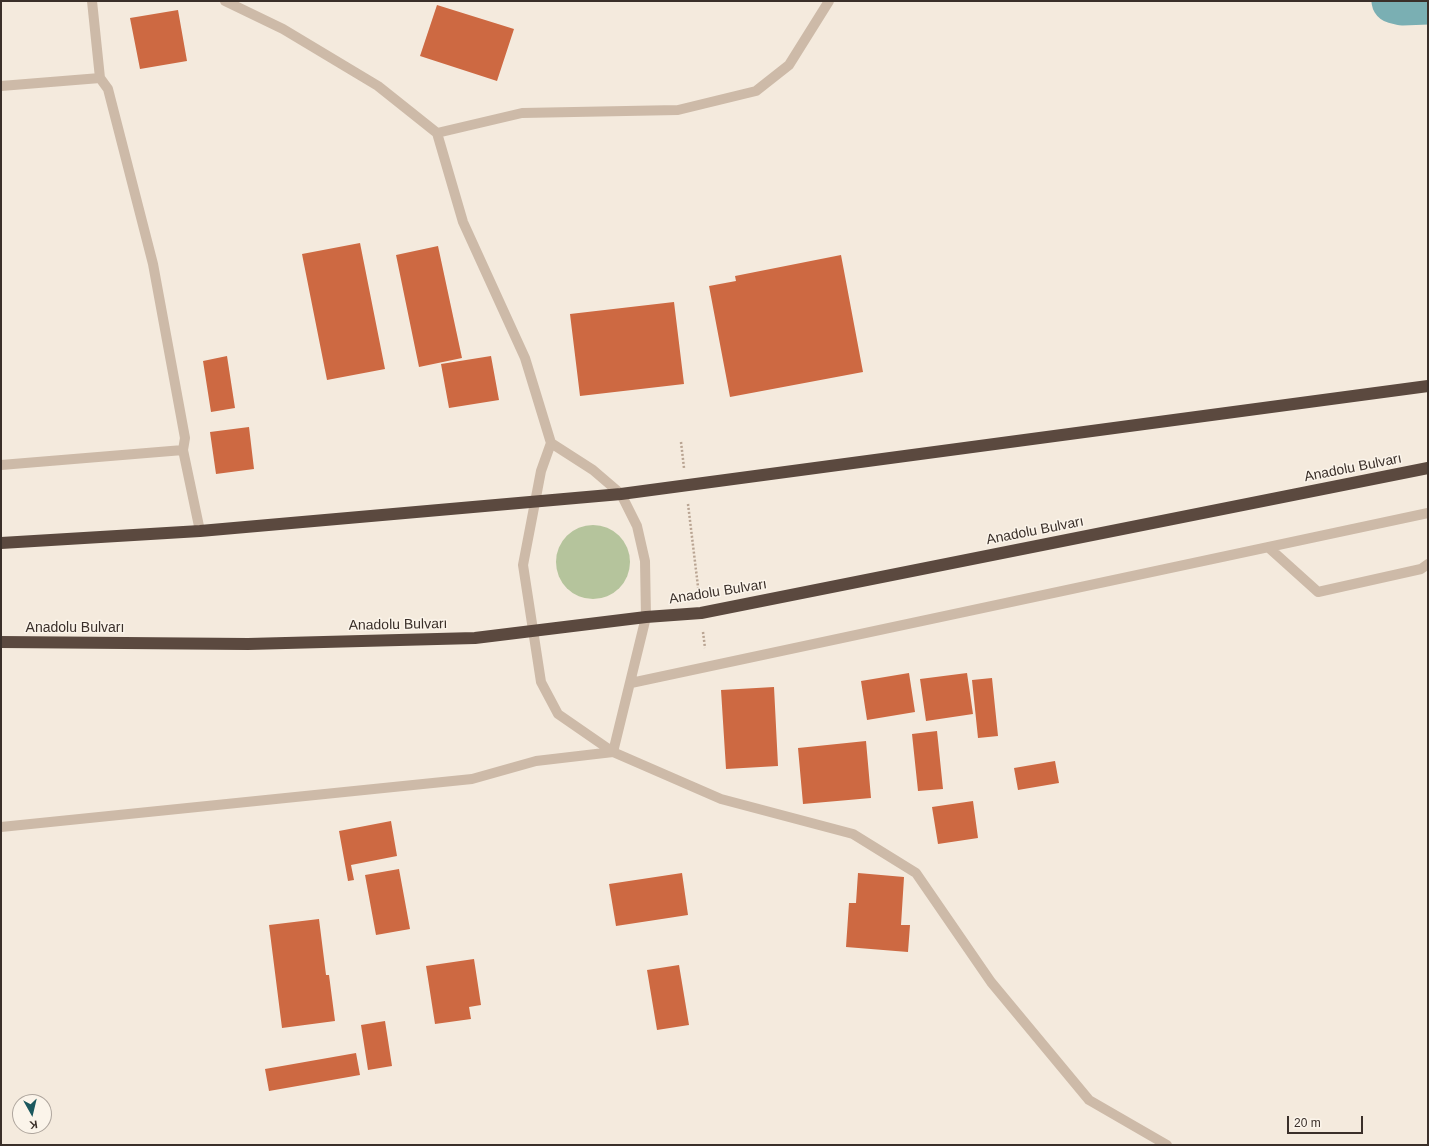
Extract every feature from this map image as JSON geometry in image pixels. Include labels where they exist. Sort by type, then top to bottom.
[{"type":"highway","points":[[1,543],[200,531],[535,503],[621,494],[686,484],[939,452],[1428,386]]},
{"type":"highway","name":"Anadolu Bulvarı","points":[[1,642],[248,644],[475,638],[646,617],[701,613],[1428,468]]},
{"type":"street","points":[[92,1],[100,78],[108,89],[153,264],[185,438],[183,450],[200,531]]},
{"type":"street","points":[[225,1],[284,29],[378,86],[437,133],[463,222],[525,358],[551,443],[541,471],[523,565],[541,682],[558,714],[613,752],[721,800],[853,834],[916,873],[991,982],[1089,1100],[1167,1145]]},
{"type":"street","points":[[437,133],[522,113],[678,110],[756,91],[789,65],[828,1]]},
{"type":"street","points":[[1,86],[100,78]]},
{"type":"street","points":[[551,443],[593,470],[621,494],[637,526],[644,561],[646,617],[613,752]]},
{"type":"street","points":[[1,465],[183,450]]},
{"type":"street","points":[[631,683],[1428,513]]},
{"type":"street","points":[[1268,547],[1318,592],[1421,569],[1428,564]]},
{"type":"street","points":[[1,827],[472,779],[536,761],[613,752]]},
{"type":"path","points":[[681,442],[707,667]]},
{"type":"green space","points":[[593,525],[607,528],[619,536],[627,548],[630,562],[627,576],[619,588],[607,596],[593,599],[579,596],[567,588],[559,576],[556,562],[559,548],[567,536],[579,528]]},
{"type":"building","points":[[437,5],[514,29],[497,81],[420,56]]},
{"type":"building","points":[[178,10],[187,61],[140,69],[130,18]]},
{"type":"building","points":[[360,243],[385,369],[327,380],[302,254]]},
{"type":"building","points":[[438,246],[462,358],[419,367],[396,255]]},
{"type":"building","points":[[841,255],[863,372],[730,397],[709,286],[736,281],[735,276]]},
{"type":"building","points":[[674,302],[684,384],[580,396],[570,314]]},
{"type":"building","points":[[227,356],[235,408],[211,412],[203,361]]},
{"type":"building","points":[[491,356],[499,400],[449,408],[441,364]]},
{"type":"building","points":[[249,427],[254,469],[216,474],[210,432]]},
{"type":"building","points":[[909,673],[915,712],[867,720],[861,681]]},
{"type":"building","points":[[967,673],[973,714],[926,721],[920,679]]},
{"type":"building","points":[[992,678],[998,736],[978,738],[972,680]]},
{"type":"building","points":[[774,687],[778,766],[726,769],[721,690]]},
{"type":"building","points":[[937,731],[943,789],[918,791],[912,734]]},
{"type":"building","points":[[866,741],[871,798],[803,804],[798,748]]},
{"type":"building","points":[[1055,761],[1059,783],[1018,790],[1014,768]]},
{"type":"building","points":[[973,801],[978,838],[938,844],[932,807]]},
{"type":"building","points":[[391,821],[397,856],[351,865],[354,880],[348,881],[339,831]]},
{"type":"building","points":[[399,869],[410,929],[376,935],[365,875]]},
{"type":"building","points":[[682,873],[688,915],[616,926],[609,884]]},
{"type":"building","points":[[858,873],[904,877],[901,925],[910,925],[908,952],[846,947],[849,903],[856,903]]},
{"type":"building","points":[[319,919],[326,975],[329,975],[335,1021],[282,1028],[269,925]]},
{"type":"building","points":[[474,959],[481,1005],[469,1007],[471,1019],[435,1024],[426,966]]},
{"type":"building","points":[[679,965],[689,1025],[657,1030],[647,970]]},
{"type":"building","points":[[385,1021],[392,1066],[368,1070],[361,1025]]},
{"type":"building","points":[[356,1053],[360,1075],[269,1091],[265,1069]]},
{"type":"waterway","points":[[1394,1],[1402,3],[1428,2]]}]
